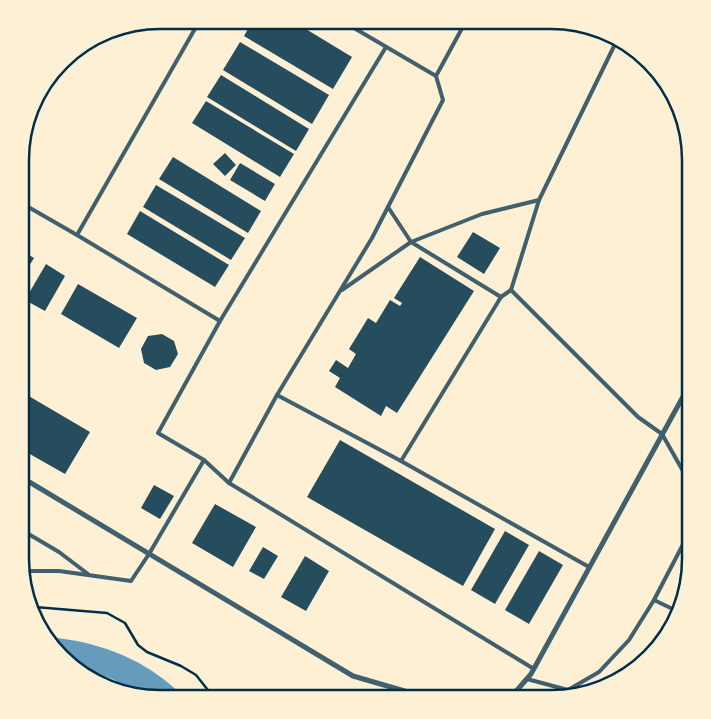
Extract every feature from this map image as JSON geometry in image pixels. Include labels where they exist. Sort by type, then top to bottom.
[{"type":"street","points":[[517,690],[534,669],[682,398]]},
{"type":"street","points":[[29,482],[353,676],[401,690]]},
{"type":"lane","points":[[76,235],[195,29]]},
{"type":"lane","points":[[229,483],[277,395],[372,238],[443,100],[436,76],[357,29]]},
{"type":"lane","points":[[436,76],[462,29]]},
{"type":"lane","points":[[401,461],[501,297],[512,290],[539,200],[615,45]]},
{"type":"lane","points":[[386,46],[220,322],[158,433],[204,460],[229,483],[534,669]]},
{"type":"lane","points":[[340,291],[411,242],[482,214],[539,200]]},
{"type":"lane","points":[[388,206],[411,242],[501,297]]},
{"type":"lane","points":[[30,208],[220,322]]},
{"type":"lane","points":[[512,290],[638,417],[662,434],[682,470]]},
{"type":"lane","points":[[277,395],[401,461],[589,567]]},
{"type":"lane","points":[[29,571],[59,571],[131,581],[204,460]]},
{"type":"lane","points":[[29,535],[59,552],[90,575]]},
{"type":"lane","points":[[570,689],[599,672],[629,640],[654,600],[682,546]]},
{"type":"lane","points":[[654,600],[672,609]]},
{"type":"lane","points":[[527,679],[566,689]]},
{"type":"path","points":[[38,608],[107,613],[125,623],[138,645],[147,652],[181,666],[196,675],[208,690]]},
{"type":"building","points":[[248,29],[306,29],[352,57],[333,89],[244,36]]},
{"type":"building","points":[[240,42],[329,95],[312,124],[223,70]]},
{"type":"building","points":[[221,75],[309,129],[296,151],[207,97]]},
{"type":"building","points":[[206,101],[294,154],[280,177],[192,123]]},
{"type":"building","points":[[225,153],[236,165],[225,176],[213,164]]},
{"type":"building","points":[[173,157],[261,211],[248,233],[159,179]]},
{"type":"building","points":[[240,163],[275,184],[265,201],[230,180]]},
{"type":"building","points":[[156,185],[245,238],[231,260],[143,207]]},
{"type":"building","points":[[140,211],[229,265],[215,287],[127,234]]},
{"type":"building","points":[[473,232],[500,248],[484,274],[457,257]]},
{"type":"building","points":[[29,255],[34,258],[29,266]]},
{"type":"building","points":[[420,257],[474,291],[397,413],[386,406],[381,416],[335,387],[340,378],[329,371],[336,360],[348,368],[356,354],[349,349],[368,318],[376,323],[390,300],[400,306],[402,303],[394,298]]},
{"type":"building","points":[[46,264],[65,276],[45,311],[29,302],[29,293]]},
{"type":"building","points":[[78,284],[137,318],[119,348],[61,314]]},
{"type":"building","points":[[162,334],[174,341],[178,354],[170,367],[156,370],[144,363],[141,349],[148,336]]},
{"type":"building","points":[[29,396],[90,432],[65,474],[29,454]]},
{"type":"building","points":[[340,440],[495,529],[463,586],[307,497]]},
{"type":"building","points":[[154,485],[174,496],[160,519],[141,508]]},
{"type":"building","points":[[215,504],[256,527],[233,567],[192,543]]},
{"type":"building","points":[[505,531],[529,545],[495,604],[471,590]]},
{"type":"building","points":[[263,547],[278,556],[264,579],[249,571]]},
{"type":"building","points":[[539,551],[563,565],[529,624],[505,610]]},
{"type":"building","points":[[305,556],[329,571],[306,611],[281,597]]},
{"type":"waterway","points":[[67,652],[115,666],[129,672],[156,690]]}]
